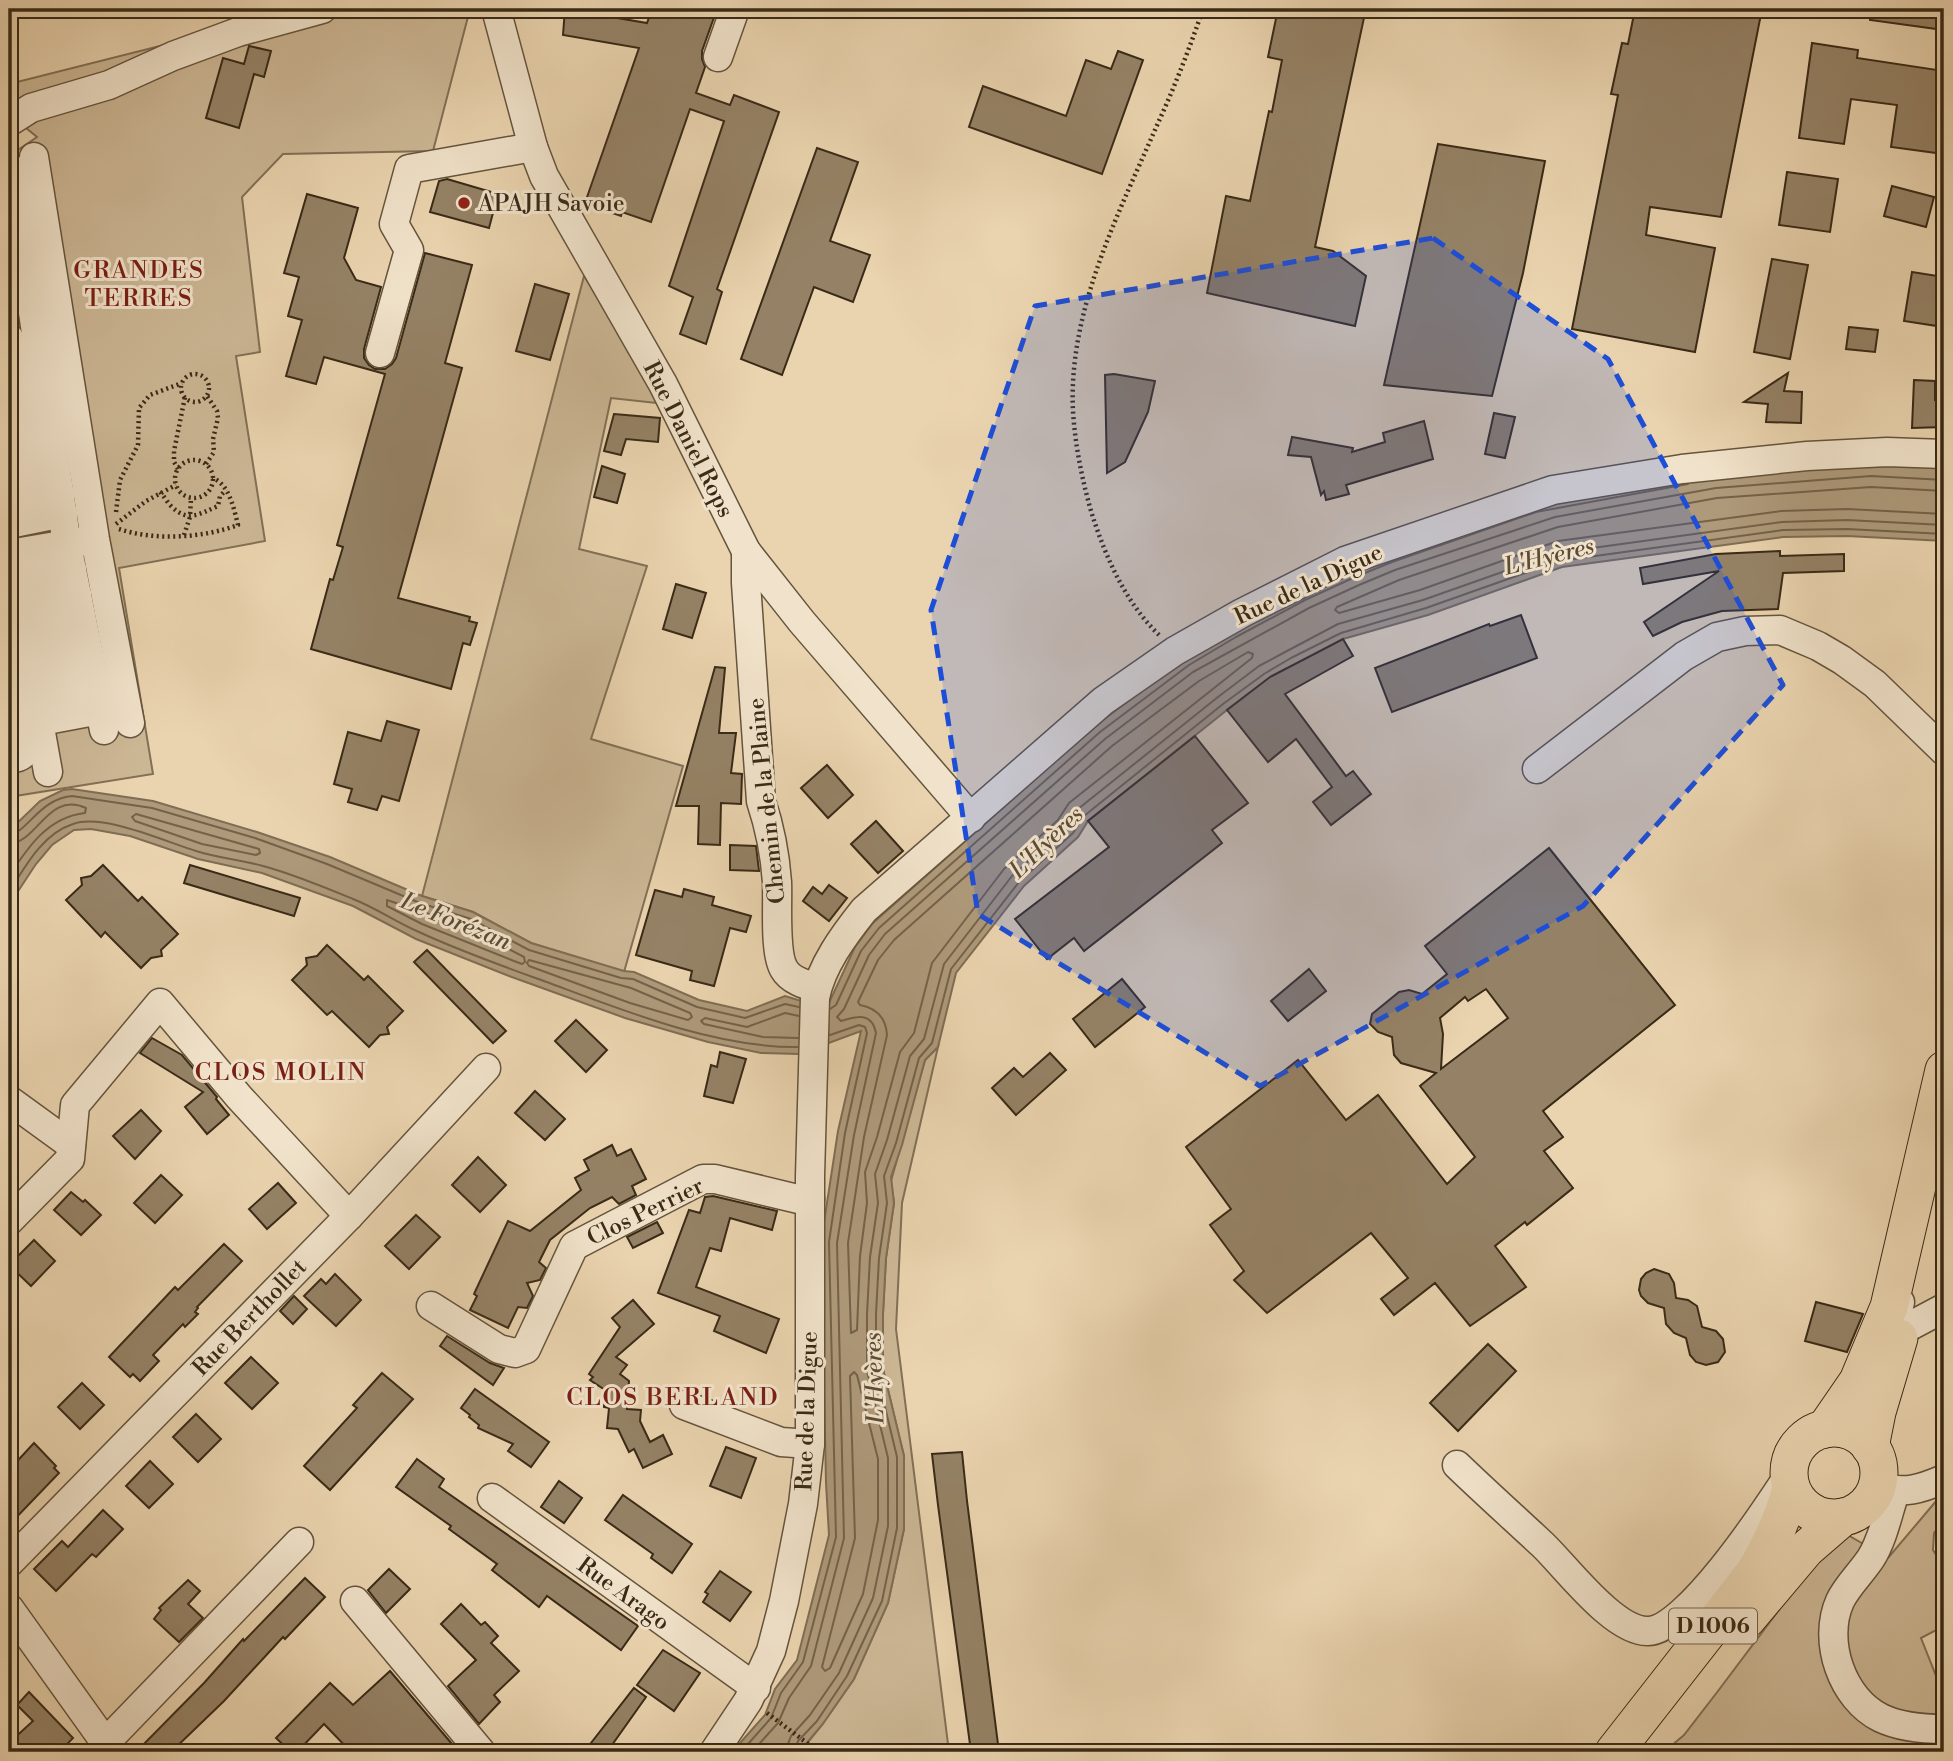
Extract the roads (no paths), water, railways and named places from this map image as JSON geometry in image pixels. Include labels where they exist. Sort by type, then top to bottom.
[{"type":"main road","name":"D 1006","points":[[1614,1752],[1754,1573],[1780,1526],[1794,1451],[1802,1441],[1825,1429],[1858,1381],[1889,1307],[1944,1070]]},
{"type":"main road","points":[[1870,1447],[1944,1160]]},
{"type":"main road","points":[[1825,1429],[1838,1428],[1861,1438],[1876,1458],[1886,1488]]},
{"type":"main road","points":[[1790,1482],[1806,1509],[1830,1518],[1843,1517]]},
{"type":"main road","name":"D 1006","points":[[1637,1752],[1806,1549],[1843,1517],[1855,1513],[1886,1488]]},
{"type":"street","points":[[9,122],[31,108],[109,85],[173,56],[238,32],[322,9]]},
{"type":"street","name":"Rue Daniel Rops","points":[[496,9],[533,147],[544,176],[669,395],[746,551],[802,622],[971,818]]},
{"type":"street","points":[[718,58],[735,9]]},
{"type":"street","points":[[380,353],[409,250],[394,224],[409,169],[533,147]]},
{"type":"street","points":[[22,182],[18,282],[36,401],[90,647]]},
{"type":"street","points":[[9,524],[36,401],[22,182]]},
{"type":"street","points":[[9,412],[36,401]]},
{"type":"street","points":[[9,435],[36,401]]},
{"type":"street","points":[[9,458],[36,401]]},
{"type":"street","points":[[9,480],[36,401]]},
{"type":"street","points":[[9,503],[36,401]]},
{"type":"street","points":[[36,401],[103,533],[90,647]]},
{"type":"street","name":"Rue de la Digue","points":[[714,1752],[757,1698],[784,1601],[803,1504],[810,1444],[810,1199],[816,993],[843,937],[864,910],[1102,701],[1175,651],[1241,613],[1345,561],[1553,490],[1682,468],[1807,456],[1888,452],[1944,454]]},
{"type":"street","points":[[90,647],[103,533]]},
{"type":"street","name":"Chemin de la Plaine","points":[[746,551],[761,801],[772,836],[777,881],[779,953],[785,971],[816,993]]},
{"type":"street","points":[[9,554],[90,647]]},
{"type":"street","points":[[9,554],[17,658],[28,748],[18,758],[9,758]]},
{"type":"street","points":[[1537,769],[1685,656],[1717,637],[1745,631],[1780,630],[1818,646],[1842,660],[1875,684],[1944,751]]},
{"type":"street","points":[[17,658],[90,647]]},
{"type":"street","points":[[17,658],[90,647]]},
{"type":"street","points":[[17,658],[90,647]]},
{"type":"street","points":[[17,658],[90,647]]},
{"type":"street","points":[[17,658],[48,772]]},
{"type":"street","points":[[9,1221],[70,1159],[75,1105],[160,1003],[239,1097],[349,1216]]},
{"type":"street","name":"Rue Berthollet","points":[[9,1563],[349,1216],[486,1068]]},
{"type":"street","points":[[9,1101],[71,1145]]},
{"type":"street","points":[[1944,1118],[1896,1319],[1903,1326],[1912,1325],[1944,1308]]},
{"type":"street","name":"Clos Perrier","points":[[431,1306],[499,1349],[515,1353],[526,1349],[574,1246],[703,1179],[715,1179],[798,1199],[810,1199]]},
{"type":"street","points":[[684,1405],[781,1442],[810,1444]]},
{"type":"street","points":[[1457,1465],[1545,1547],[1597,1603],[1627,1625],[1648,1632],[1673,1621],[1712,1582],[1790,1482]]},
{"type":"street","points":[[1944,1479],[1923,1488],[1886,1488],[1876,1548],[1840,1601],[1833,1632],[1838,1666],[1855,1699],[1881,1718],[1918,1729],[1944,1729]]},
{"type":"street","name":"Rue Arago","points":[[492,1498],[757,1698]]},
{"type":"street","points":[[9,1608],[108,1748],[299,1542]]},
{"type":"street","points":[[355,1601],[481,1752]]},
{"type":"water","points":[[1822,463],[1944,465],[1944,541],[1847,536],[1783,537],[1562,567],[1428,615],[1343,639],[1268,679],[1227,710],[1088,821],[1078,837],[1024,886],[956,973],[938,1047],[925,1060],[891,1177],[894,1203],[886,1258],[883,1369],[904,1456],[904,1529],[888,1603],[854,1679],[822,1725],[799,1752],[732,1752],[765,1715],[775,1689],[797,1660],[829,1535],[821,1242],[838,1131],[861,1031],[799,1054],[761,1053],[708,1042],[625,1018],[509,976],[416,939],[353,906],[262,873],[198,859],[130,836],[91,829],[74,830],[52,845],[9,905],[9,831],[40,801],[63,790],[72,789],[153,801],[257,832],[330,857],[422,896],[473,912],[531,943],[634,972],[699,1000],[747,1011],[785,996],[829,1003],[855,947],[873,923],[1095,726],[1185,659],[1353,570],[1552,501]]},
{"type":"place","name":"APAJH Savoie","points":[[464,203]]},
{"type":"district","name":"GRANDES TERRES","points":[[139,284]]},
{"type":"district","name":"CLOS MOLIN","points":[[281,1072]]},
{"type":"district","name":"CLOS BERLAND","points":[[673,1397]]},
{"type":"water label","name":"L'Hyères","points":[[1549,556]]},
{"type":"water label","name":"L'Hyères","points":[[1046,842]]},
{"type":"water label","name":"Le Forézan","points":[[456,921]]},
{"type":"water label","name":"L'Hyères","points":[[874,1378]]}]
